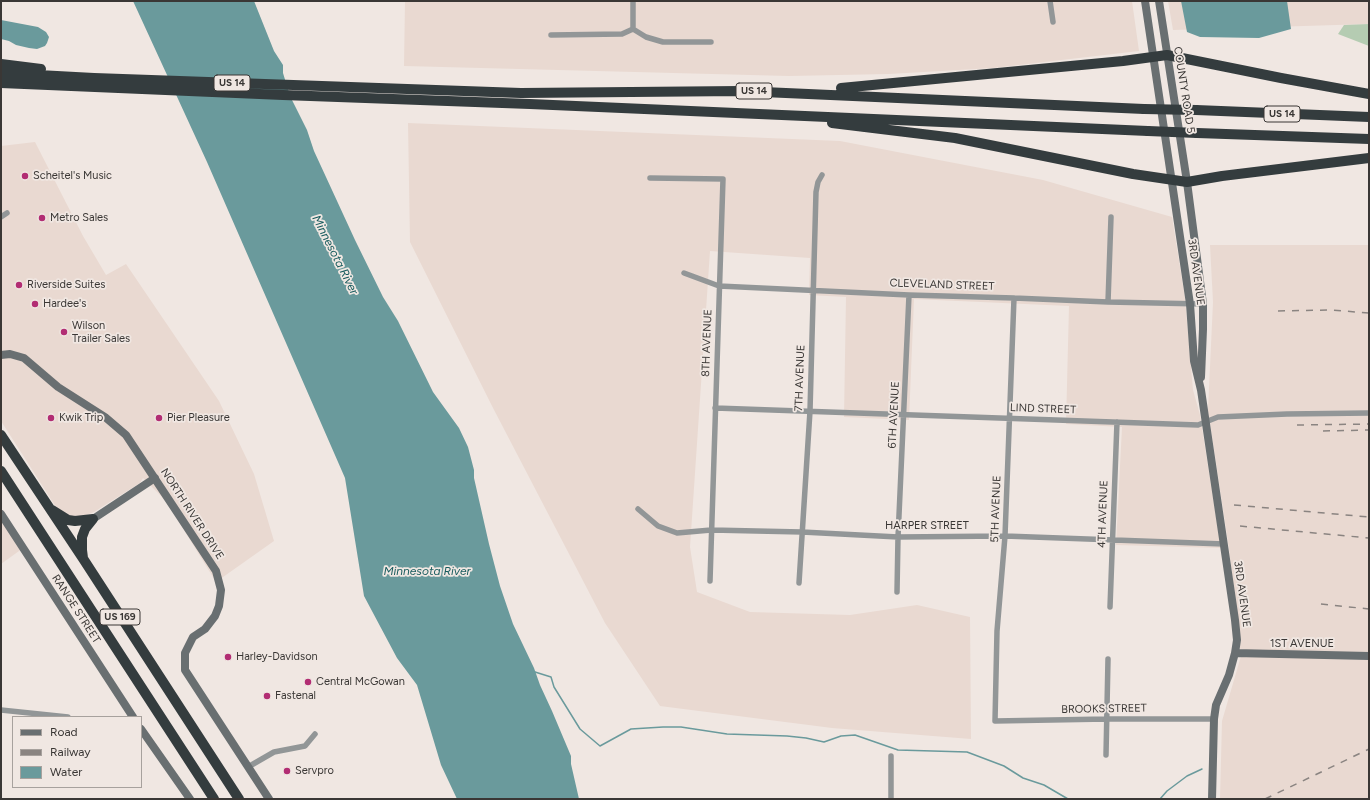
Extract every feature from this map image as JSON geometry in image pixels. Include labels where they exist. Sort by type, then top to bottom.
[{"type":"highway","points":[[741,91],[855,88],[1123,61],[1168,55],[1369,94]]},
{"type":"highway","points":[[1,64],[98,78]]},
{"type":"highway","name":"US 14","points":[[1,73],[98,78],[521,93],[741,91],[1144,109],[1369,117]]},
{"type":"highway","name":"US 14","points":[[1,83],[1369,139]]},
{"type":"highway","points":[[1,90],[61,86]]},
{"type":"highway","points":[[783,115],[826,122],[955,138],[1133,174],[1187,182],[1369,158]]},
{"type":"highway","name":"US 169","points":[[1,435],[84,560],[238,799]]},
{"type":"highway","name":"US 169","points":[[1,471],[214,799]]},
{"type":"highway","points":[[48,507],[68,520],[82,521],[93,519]]},
{"type":"highway","points":[[84,560],[82,537],[85,528],[93,519]]},
{"type":"street","points":[[633,1],[633,28]]},
{"type":"street","points":[[1050,1],[1053,22]]},
{"type":"street","points":[[1145,1],[1171,180]]},
{"type":"street","name":"COUNTY ROAD 5","points":[[1159,1],[1187,182]]},
{"type":"street","points":[[551,35],[622,34],[633,28]]},
{"type":"street","points":[[633,28],[646,37],[663,42],[711,42]]},
{"type":"street","name":"7TH AVENUE","points":[[799,583],[810,411],[812,291],[816,192],[818,182],[822,175]]},
{"type":"street","name":"8TH AVENUE","points":[[650,178],[723,179],[710,581]]},
{"type":"street","name":"3RD AVENUE","points":[[1171,180],[1190,304],[1194,361],[1201,390],[1206,422],[1237,640],[1229,675],[1216,705],[1214,719],[1212,799]]},
{"type":"street","name":"3RD AVENUE","points":[[1187,182],[1203,304],[1201,390]]},
{"type":"street","points":[[1,217],[7,213]]},
{"type":"street","points":[[1108,302],[1111,217]]},
{"type":"street","name":"CLEVELAND STREET","points":[[684,273],[719,286],[909,295],[1203,304]]},
{"type":"street","name":"6TH AVENUE","points":[[897,592],[898,537],[909,295]]},
{"type":"street","name":"5TH AVENUE","points":[[995,722],[997,631],[1005,536],[1014,298]]},
{"type":"street","name":"NORTH RIVER DRIVE","points":[[1,355],[10,354],[24,358],[58,387],[104,417],[126,435],[216,571],[221,590],[219,606],[215,616],[205,628],[193,637],[185,653],[185,670],[269,799]]},
{"type":"street","name":"LIND STREET","points":[[715,408],[1198,425],[1218,417],[1369,413]]},
{"type":"street","name":"4TH AVENUE","points":[[1110,607],[1117,422]]},
{"type":"street","points":[[93,519],[155,478]]},
{"type":"street","name":"HARPER STREET","points":[[638,509],[658,526],[677,533],[711,530],[802,532],[898,537],[1005,536],[1224,544]]},
{"type":"street","name":"RANGE STREET","points":[[1,514],[132,716]]},
{"type":"street","name":"1ST AVENUE","points":[[1235,653],[1369,656]]},
{"type":"street","points":[[1106,755],[1108,659]]},
{"type":"street","points":[[1,710],[58,716]]},
{"type":"street","name":"BROOKS STREET","points":[[995,722],[1107,719],[1214,719]]},
{"type":"street","points":[[142,730],[190,799]]},
{"type":"street","points":[[248,767],[274,752],[305,746],[315,734]]},
{"type":"street","points":[[891,756],[891,799]]},
{"type":"shaded area","points":[[405,1],[1132,1],[1139,51],[993,68],[889,74],[789,76],[404,66]]},
{"type":"shaded area","points":[[1168,1],[1369,1],[1369,24],[1173,30]]},
{"type":"shaded area","points":[[408,123],[840,141],[1043,180],[1172,217],[1185,298],[1193,390],[1200,415],[1221,548],[1116,545],[1122,427],[1066,424],[1069,306],[914,299],[909,420],[844,417],[846,297],[809,295],[810,258],[710,251],[690,547],[697,592],[750,612],[850,615],[917,605],[970,617],[971,739],[832,728],[660,706],[605,623],[492,406],[410,242]]},
{"type":"shaded area","points":[[35,142],[83,236],[106,275],[126,264],[219,401],[254,474],[274,541],[216,582],[166,501],[143,478],[140,483],[94,512],[81,517],[70,517],[61,512],[54,504],[1,421],[1,146]]},
{"type":"shaded area","points":[[1210,245],[1369,245],[1369,799],[1220,799],[1222,721],[1241,656],[1229,549],[1208,410],[1213,302]]},
{"type":"shaded area","points":[[1,508],[26,546],[1,564]]},
{"type":"green space","points":[[1369,24],[1369,46],[1338,34],[1344,25]]},
{"type":"water","name":"Minnesota River","points":[[133,1],[254,1],[274,51],[283,65],[283,73],[290,96],[307,130],[314,151],[355,240],[383,297],[398,321],[433,392],[459,428],[468,447],[489,544],[500,586],[513,624],[534,668],[571,756],[571,764],[579,799],[457,799],[441,765],[417,685],[397,658],[364,596],[345,478],[207,162]]},
{"type":"water","points":[[1181,1],[1287,1],[1291,29],[1259,38],[1200,37],[1187,32]]},
{"type":"water","points":[[1,20],[38,27],[46,32],[49,37],[47,43],[45,46],[37,49],[16,45],[1,39]]},
{"type":"waterway","points":[[535,672],[551,677],[554,687],[580,729],[600,746],[631,729],[663,727],[681,727],[727,734],[787,736],[824,742],[841,736],[855,735],[898,750],[967,752],[1004,766],[1023,778],[1044,785],[1068,799]]},
{"type":"waterway","points":[[1160,799],[1167,791],[1187,776],[1202,769]]},
{"type":"railway","points":[[1278,311],[1331,310],[1369,313]]},
{"type":"railway","points":[[1297,425],[1369,424]]},
{"type":"railway","points":[[1323,431],[1369,430]]},
{"type":"railway","points":[[1234,505],[1369,517]]},
{"type":"railway","points":[[1240,526],[1369,538]]},
{"type":"railway","points":[[1321,604],[1369,609]]},
{"type":"railway","points":[[1265,799],[1369,749]]},
{"type":"place","name":"Scheitel's Music","points":[[25,176]]},
{"type":"place","name":"Metro Sales","points":[[42,218]]},
{"type":"place","name":"Riverside Suites","points":[[19,285]]},
{"type":"place","name":"Hardee's","points":[[35,304]]},
{"type":"place","name":"Wilson Trailer Sales","points":[[64,332]]},
{"type":"place","name":"Kwik Trip","points":[[51,418]]},
{"type":"place","name":"Pier Pleasure","points":[[159,418]]},
{"type":"place","name":"Harley-Davidson","points":[[228,657]]},
{"type":"place","name":"Central McGowan","points":[[308,682]]},
{"type":"place","name":"Fastenal","points":[[267,696]]},
{"type":"place","name":"Servpro","points":[[287,771]]}]
